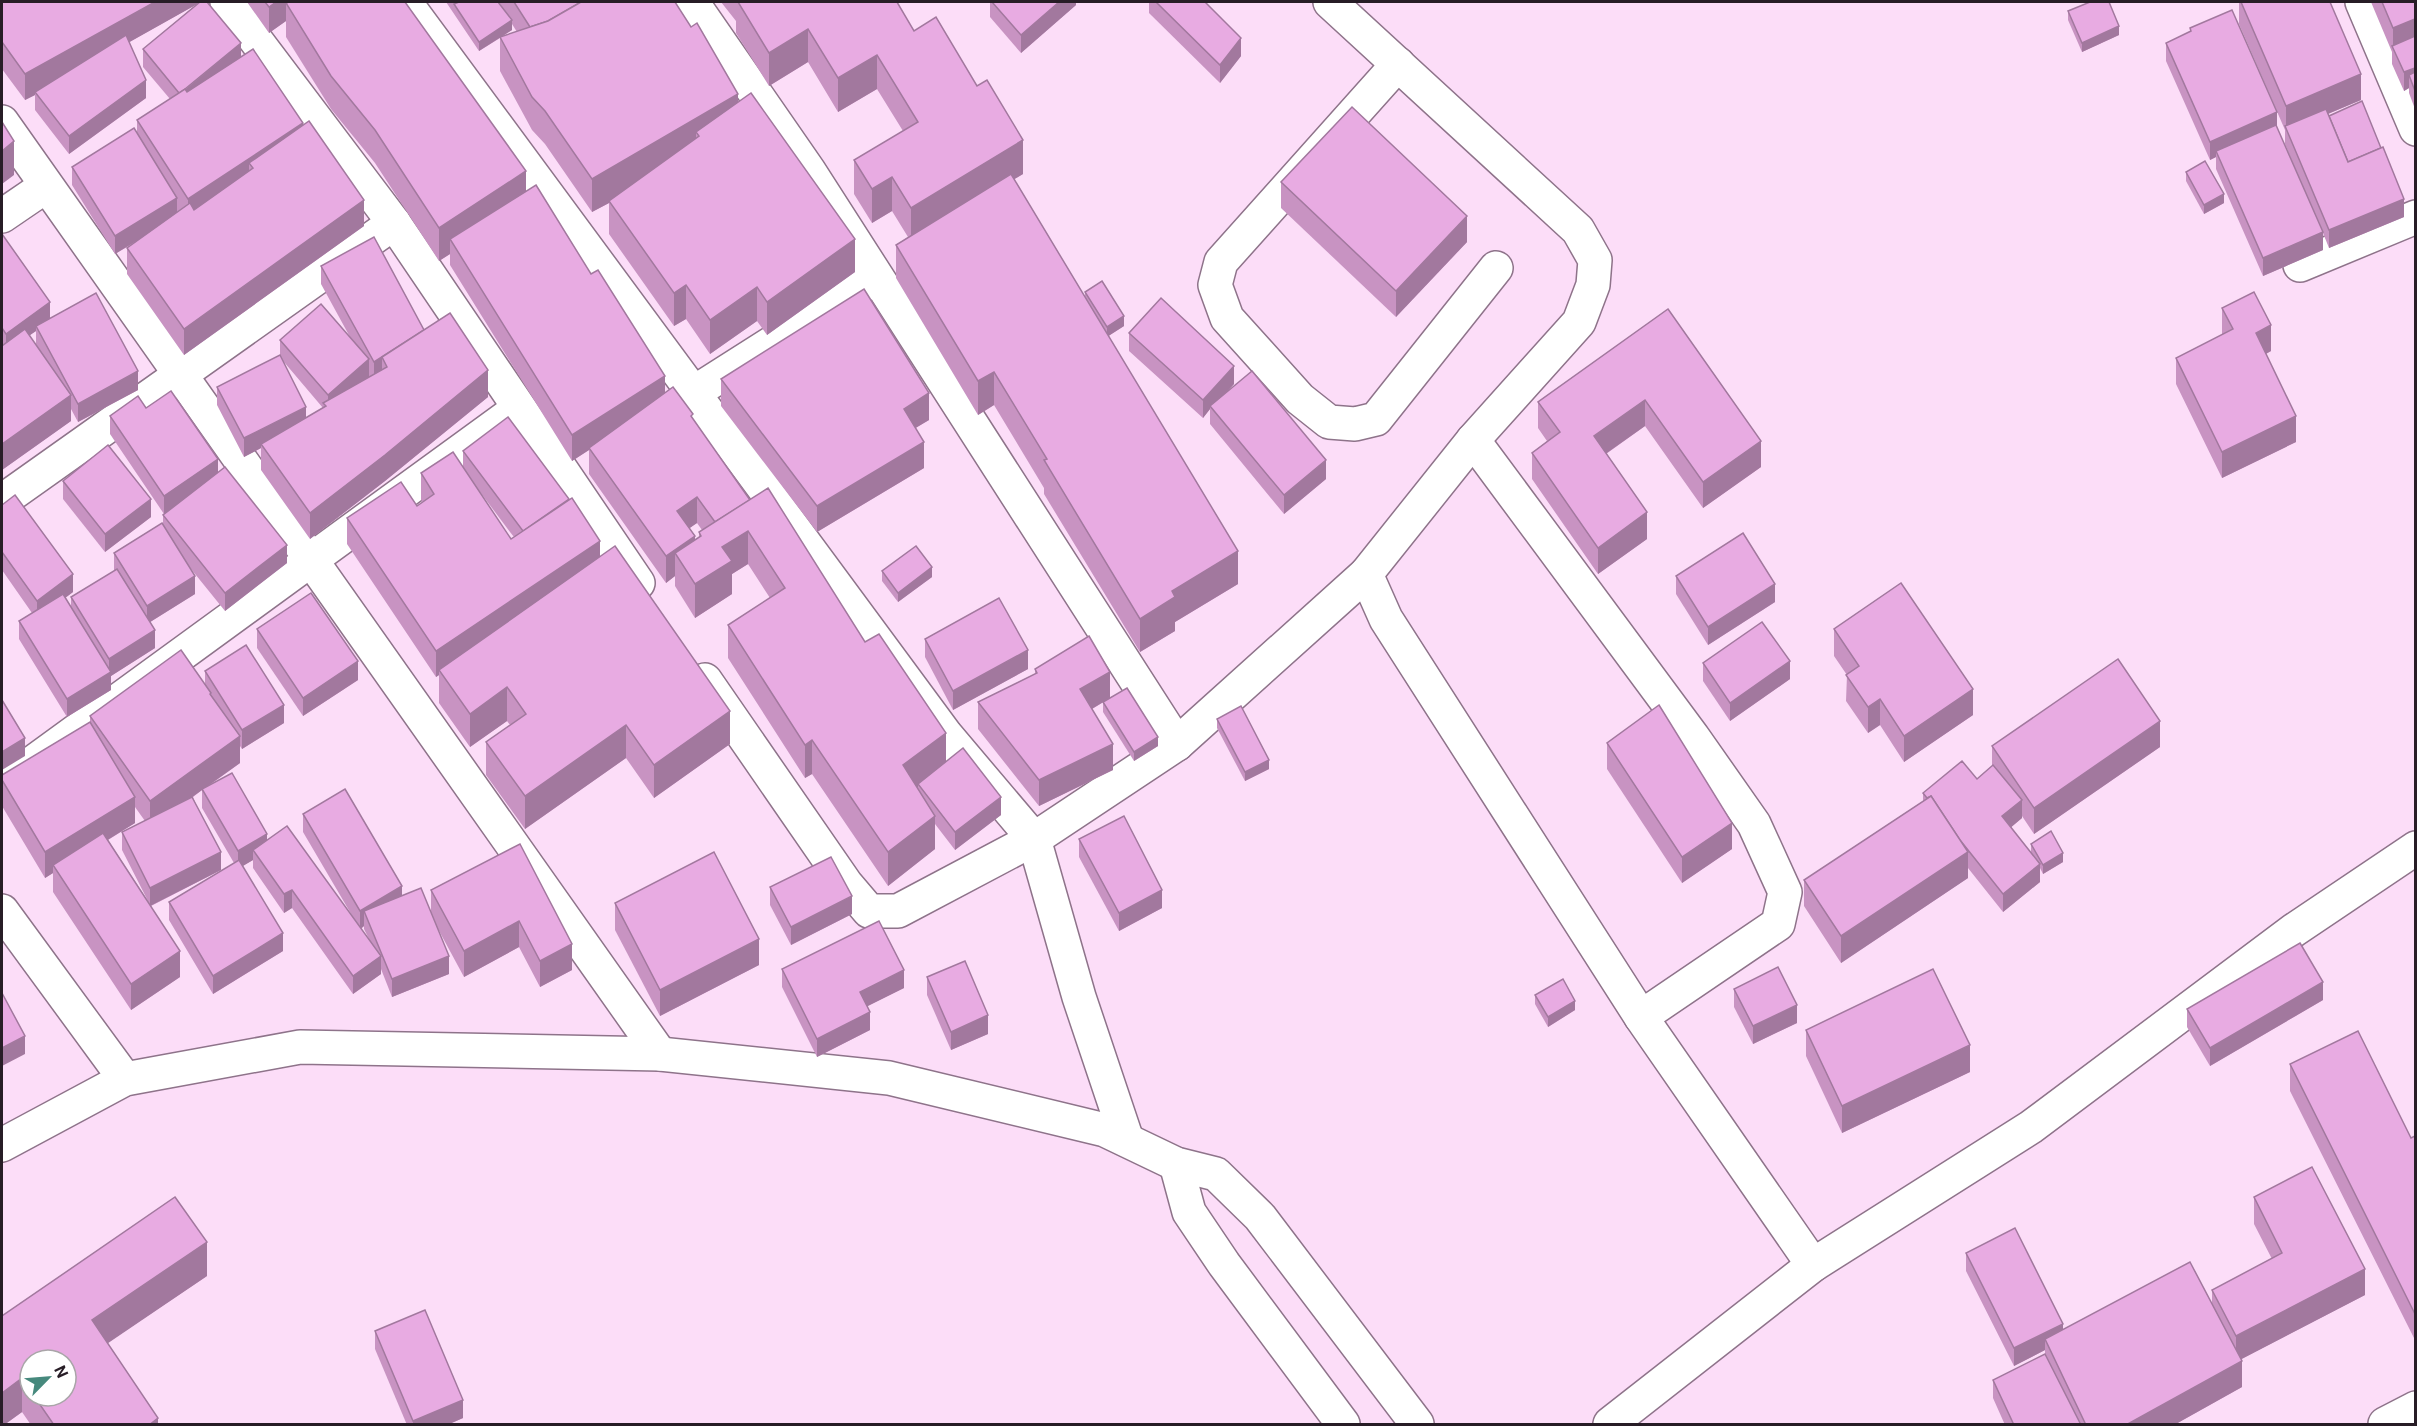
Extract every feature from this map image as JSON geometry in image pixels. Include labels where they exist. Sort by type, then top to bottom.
[{"type":"street","points":[[227,2],[394,223],[518,409],[652,603]]},
{"type":"street","points":[[405,2],[946,735],[1034,839],[1079,997],[1127,1140]]},
{"type":"street","points":[[692,2],[809,171],[1177,744]]},
{"type":"street","points":[[686,651],[846,884],[869,911],[898,911],[1034,839],[1177,744],[1366,574],[1473,440],[1579,322],[1593,285],[1595,260],[1578,230],[1330,2]]},
{"type":"street","points":[[2362,2],[2415,129]]},
{"type":"street","points":[[1398,64],[1221,262],[1215,285],[1227,318],[1300,399],[1329,422],[1355,424],[1376,419],[1496,268]]},
{"type":"street","points":[[2,122],[660,1053]]},
{"type":"street","points":[[2,216],[46,186]]},
{"type":"street","points":[[2300,266],[2415,217]]},
{"type":"street","points":[[2,501],[394,223]]},
{"type":"street","points":[[695,392],[876,277]]},
{"type":"street","points":[[2,785],[518,409]]},
{"type":"street","points":[[1473,440],[1693,737],[1754,824],[1785,892],[1778,924],[1641,1017]]},
{"type":"street","points":[[1366,574],[1386,620],[1641,1017],[1813,1265]]},
{"type":"street","points":[[1610,1425],[1813,1265],[2031,1127],[2294,930],[2415,848]]},
{"type":"street","points":[[2,910],[125,1079]]},
{"type":"street","points":[[2,1144],[125,1079],[300,1047],[660,1053],[889,1078],[1105,1130],[1176,1164],[1216,1174],[1260,1217],[1417,1425]]},
{"type":"street","points":[[1176,1164],[1189,1212],[1224,1264],[1343,1425]]},
{"type":"street","points":[[2385,1425],[2415,1408]]},
{"type":"building","points":[[2,2],[155,2],[25,74],[2,42]]},
{"type":"building","points":[[200,2],[207,2],[241,43],[179,93],[143,49]]},
{"type":"building","points":[[265,2],[276,2],[269,7]]},
{"type":"building","points":[[405,2],[526,171],[439,228],[375,130],[331,76],[286,3]]},
{"type":"building","points":[[498,2],[512,20],[479,42],[454,4]]},
{"type":"building","points":[[514,2],[581,2],[548,21],[530,27]]},
{"type":"building","points":[[581,2],[675,2],[691,27],[697,23],[738,94],[592,179],[545,111],[532,97],[500,37],[548,21]]},
{"type":"building","points":[[738,2],[897,2],[914,31],[936,17],[977,86],[987,80],[1023,140],[911,208],[892,177],[872,189],[854,160],[918,122],[877,55],[838,78],[808,29],[769,53]]},
{"type":"building","points":[[992,2],[1059,2],[1021,35]]},
{"type":"building","points":[[1156,2],[1205,2],[1241,38],[1220,65]]},
{"type":"building","points":[[2090,2],[2109,2],[2119,26],[2082,43],[2068,11]]},
{"type":"building","points":[[2241,2],[2330,2],[2361,74],[2286,106]]},
{"type":"building","points":[[2382,2],[2415,2],[2415,19],[2393,28]]},
{"type":"building","points":[[2232,10],[2277,112],[2210,142],[2166,43],[2191,31],[2190,28]]},
{"type":"building","points":[[126,35],[146,80],[69,136],[35,92]]},
{"type":"building","points":[[2415,36],[2415,68],[2404,72],[2392,46]]},
{"type":"building","points":[[253,49],[303,123],[188,199],[137,120],[185,89],[187,92]]},
{"type":"building","points":[[2415,72],[2415,91],[2409,75]]},
{"type":"building","points":[[751,93],[855,239],[767,302],[757,287],[710,320],[686,285],[674,293],[609,201],[699,136],[696,132]]},
{"type":"building","points":[[2362,101],[2381,148],[2348,162],[2329,116]]},
{"type":"building","points":[[1352,107],[1467,216],[1396,291],[1281,182]]},
{"type":"building","points":[[2326,109],[2348,162],[2383,147],[2404,199],[2329,230],[2285,126]]},
{"type":"building","points":[[309,121],[364,200],[184,329],[127,248],[190,203],[194,210],[253,168],[249,163]]},
{"type":"building","points":[[2,122],[14,141],[2,151]]},
{"type":"building","points":[[2276,125],[2323,232],[2263,258],[2216,151]]},
{"type":"building","points":[[134,128],[177,198],[115,236],[72,167]]},
{"type":"building","points":[[2205,161],[2224,194],[2204,205],[2186,172]]},
{"type":"building","points":[[1011,174],[1238,551],[1172,591],[1175,597],[1140,619],[994,372],[978,381],[896,245]]},
{"type":"building","points":[[536,185],[591,274],[598,270],[665,376],[572,435],[450,239]]},
{"type":"building","points":[[2,234],[50,302],[6,334],[2,328]]},
{"type":"building","points":[[374,237],[424,330],[374,362],[321,266]]},
{"type":"building","points":[[1102,281],[1124,316],[1107,327],[1085,292]]},
{"type":"building","points":[[864,289],[929,393],[904,409],[924,442],[817,506],[721,379]]},
{"type":"building","points":[[2254,292],[2271,325],[2256,333],[2296,416],[2222,452],[2176,358],[2233,329],[2222,308]]},
{"type":"building","points":[[96,293],[138,371],[78,404],[36,326]]},
{"type":"building","points":[[1161,298],[1234,366],[1203,400],[1129,333]]},
{"type":"building","points":[[321,304],[369,359],[328,395],[280,340]]},
{"type":"building","points":[[1668,309],[1761,441],[1703,482],[1645,400],[1594,436],[1647,512],[1598,548],[1532,453],[1560,432],[1538,402]]},
{"type":"building","points":[[450,313],[488,370],[310,513],[261,444],[326,406],[323,403],[387,367],[382,357]]},
{"type":"building","points":[[25,329],[71,395],[2,444],[2,346]]},
{"type":"building","points":[[280,355],[306,407],[244,438],[217,387]]},
{"type":"building","points":[[1252,371],[1326,460],[1284,495],[1210,406]]},
{"type":"building","points":[[673,387],[750,500],[715,522],[697,497],[677,511],[695,536],[666,556],[589,448]]},
{"type":"building","points":[[171,391],[218,459],[164,496],[110,416],[138,396],[146,408]]},
{"type":"building","points":[[508,417],[569,499],[523,531],[463,451]]},
{"type":"building","points":[[108,445],[151,499],[105,534],[63,481]]},
{"type":"building","points":[[453,452],[511,539],[572,498],[600,541],[436,651],[347,518],[401,482],[417,506],[434,494],[421,473]]},
{"type":"building","points":[[225,467],[287,545],[225,593],[163,515]]},
{"type":"building","points":[[768,488],[865,642],[879,634],[946,733],[903,765],[935,816],[888,852],[812,740],[805,745],[728,625],[785,588],[748,531],[722,547],[732,561],[695,584],[675,553],[701,536],[699,532]]},
{"type":"building","points":[[15,495],[73,574],[37,601],[2,552],[2,505]]},
{"type":"building","points":[[162,523],[195,576],[147,606],[114,553]]},
{"type":"building","points":[[1743,533],[1775,584],[1708,627],[1676,576]]},
{"type":"building","points":[[615,546],[730,711],[654,765],[626,725],[525,796],[486,742],[526,714],[507,687],[470,714],[439,670]]},
{"type":"building","points":[[916,546],[932,567],[898,593],[882,571]]},
{"type":"building","points":[[117,569],[155,630],[109,659],[71,597]]},
{"type":"building","points":[[1901,583],[1973,689],[1904,736],[1880,699],[1868,707],[1846,675],[1859,666],[1834,629]]},
{"type":"building","points":[[311,593],[358,661],[303,698],[257,629]]},
{"type":"building","points":[[63,594],[111,672],[67,699],[19,621]]},
{"type":"building","points":[[999,598],[1028,650],[953,691],[925,639]]},
{"type":"building","points":[[1762,622],[1790,661],[1730,703],[1703,663]]},
{"type":"building","points":[[1089,636],[1110,672],[1080,689],[1113,744],[1039,780],[978,702],[1037,673],[1035,669]]},
{"type":"building","points":[[246,645],[284,705],[242,730],[205,671]]},
{"type":"building","points":[[181,650],[240,736],[150,801],[90,716]]},
{"type":"building","points":[[2118,659],[2160,721],[2034,808],[1992,746]]},
{"type":"building","points":[[1127,688],[1158,737],[1134,752],[1103,702]]},
{"type":"building","points":[[2,700],[25,738],[2,752]]},
{"type":"building","points":[[1659,705],[1732,823],[1682,857],[1607,743]]},
{"type":"building","points":[[1241,706],[1269,760],[1245,772],[1217,719]]},
{"type":"building","points":[[90,722],[135,797],[45,852],[2,780],[2,775]]},
{"type":"building","points":[[963,748],[1001,797],[955,832],[918,784]]},
{"type":"building","points":[[1962,761],[1977,779],[1993,765],[2022,800],[2002,816],[2040,864],[2003,894],[1960,840],[1931,796],[1927,798],[1923,793]]},
{"type":"building","points":[[232,773],[267,834],[238,851],[202,789]]},
{"type":"building","points":[[345,789],[402,886],[360,911],[303,814]]},
{"type":"building","points":[[1931,796],[1968,852],[1841,936],[1804,880]]},
{"type":"building","points":[[192,797],[221,852],[150,888],[122,832]]},
{"type":"building","points":[[1124,816],[1162,890],[1119,913],[1079,839]]},
{"type":"building","points":[[287,826],[381,956],[353,976],[292,890],[284,894],[253,850]]},
{"type":"building","points":[[2051,831],[2063,853],[2043,865],[2031,844]]},
{"type":"building","points":[[103,833],[180,951],[131,984],[53,865]]},
{"type":"building","points":[[520,844],[572,944],[540,961],[519,921],[464,951],[431,890]]},
{"type":"building","points":[[714,852],[759,939],[660,990],[615,903]]},
{"type":"building","points":[[831,857],[852,896],[791,927],[770,887]]},
{"type":"building","points":[[239,860],[283,933],[213,976],[169,902]]},
{"type":"building","points":[[421,888],[449,956],[392,979],[364,911]]},
{"type":"building","points":[[879,921],[904,970],[860,992],[870,1012],[817,1039],[782,969]]},
{"type":"building","points":[[2300,943],[2323,982],[2210,1048],[2187,1009]]},
{"type":"building","points":[[965,961],[988,1015],[951,1032],[927,977]]},
{"type":"building","points":[[1778,967],[1797,1005],[1753,1026],[1734,989]]},
{"type":"building","points":[[1933,969],[1970,1045],[1842,1106],[1806,1030]]},
{"type":"building","points":[[1563,979],[1575,1001],[1548,1017],[1535,995]]},
{"type":"building","points":[[2,993],[25,1036],[2,1048]]},
{"type":"building","points":[[2358,1031],[2411,1138],[2415,1136],[2415,1314],[2290,1064]]},
{"type":"building","points":[[2312,1167],[2365,1269],[2236,1336],[2212,1290],[2282,1253],[2254,1197]]},
{"type":"building","points":[[175,1197],[207,1242],[92,1320],[158,1418],[149,1425],[54,1425],[42,1408],[78,1408],[78,1348],[18,1348],[18,1381],[2,1393],[2,1316]]},
{"type":"building","points":[[2015,1228],[2063,1324],[2014,1348],[1966,1253]]},
{"type":"building","points":[[2190,1262],[2242,1361],[2126,1425],[2086,1425],[2045,1339]]},
{"type":"building","points":[[425,1310],[463,1400],[413,1421],[375,1331]]},
{"type":"building","points":[[2045,1354],[2081,1425],[2014,1425],[1993,1380]]}]
